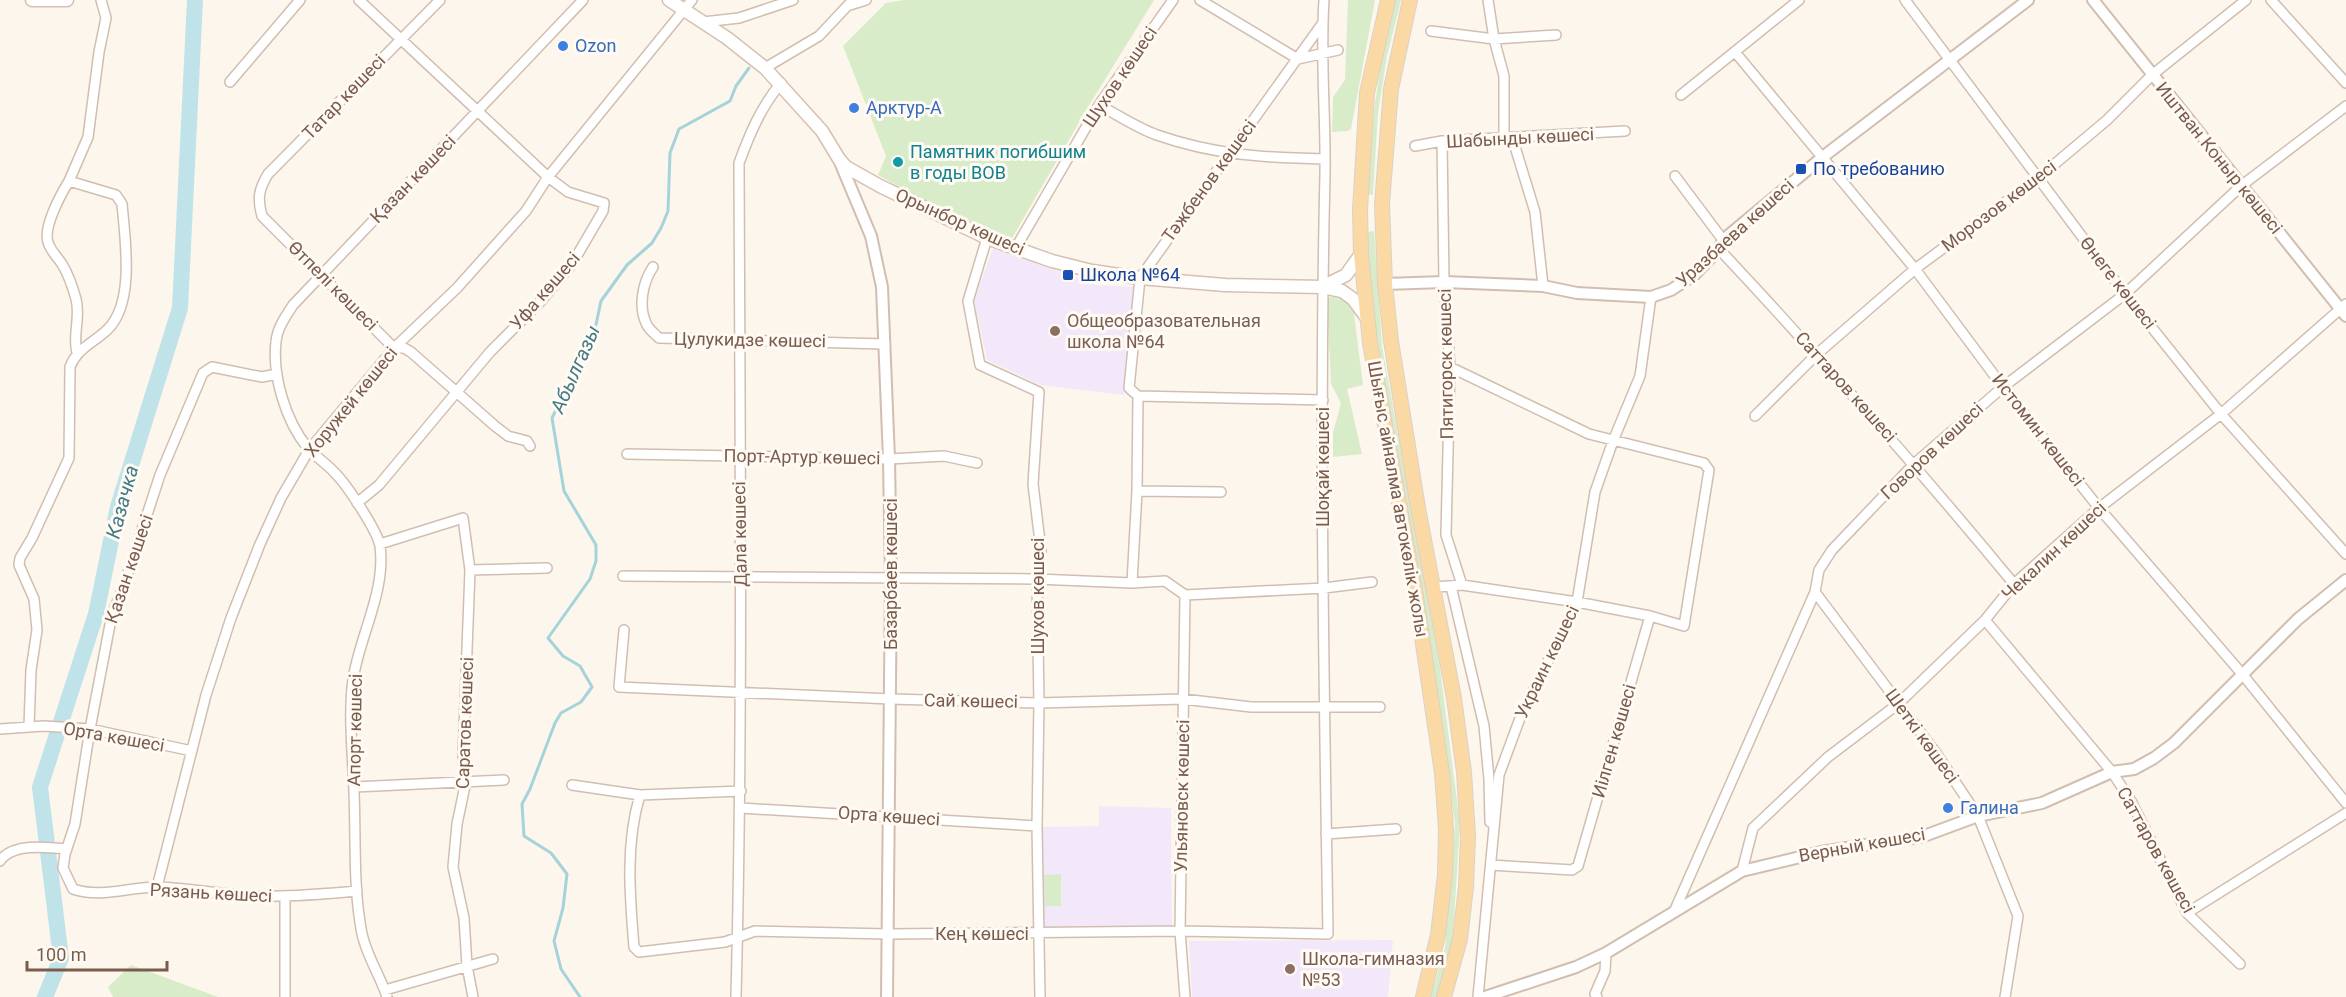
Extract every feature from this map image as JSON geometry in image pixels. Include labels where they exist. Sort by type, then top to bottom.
[{"type":"main road","points":[[32,0],[64,0]]},
{"type":"main road","name":"Орынбор көшесі","points":[[669,0],[689,5],[703,22],[765,68],[781,83],[822,131],[846,167],[987,238],[1074,268],[1140,278],[1225,285],[1322,287]]},
{"type":"main road","name":"Шығыс айналма автокөлік жолы","points":[[1388,0],[1367,93],[1360,210],[1361,254],[1367,318],[1380,403],[1415,590],[1442,773],[1446,830],[1445,874],[1438,935],[1423,997]]},
{"type":"main road","name":"Шығыс айналма автокөлік жолы","points":[[1410,0],[1391,89],[1382,204],[1384,284],[1409,452],[1457,719],[1464,772],[1468,836],[1466,887],[1460,939],[1444,997]]},
{"type":"main road","points":[[1322,287],[1346,275],[1361,254]]},
{"type":"main road","points":[[1322,287],[1342,291],[1353,300],[1367,318]]},
{"type":"street","points":[[77,353],[74,342],[79,320],[76,300],[63,266],[48,244],[46,234],[57,202],[88,137],[99,52],[106,18],[101,0]]},
{"type":"street","points":[[230,82],[300,0]]},
{"type":"street","name":"Уфа көшесі","points":[[357,503],[384,478],[490,352],[541,301],[572,264],[603,211],[604,203],[568,192],[548,177],[359,0]]},
{"type":"street","name":"Татар көшесі","points":[[258,201],[260,187],[268,174],[440,0]]},
{"type":"street","name":"Қазан көшесі","points":[[309,450],[290,417],[278,374],[276,341],[281,325],[293,305],[583,0]]},
{"type":"street","points":[[703,22],[739,18],[793,0]]},
{"type":"street","points":[[765,68],[819,36],[852,3],[866,0]]},
{"type":"street","name":"Шухов көшесі","points":[[1015,249],[1099,105],[1173,0]]},
{"type":"street","points":[[1200,0],[1298,59],[1338,50]]},
{"type":"street","name":"Шоқай көшесі","points":[[1324,0],[1325,159],[1322,287],[1328,934]]},
{"type":"street","points":[[1488,0],[1494,39],[1504,76],[1508,137],[1534,212],[1543,286]]},
{"type":"street","points":[[1681,95],[1799,0]]},
{"type":"street","name":"Өнеге көшесі","points":[[1905,0],[2125,294],[2221,414],[2346,554]]},
{"type":"street","name":"Уразбаева көшесі","points":[[1384,284],[1444,282],[1543,286],[1577,293],[1651,297],[1671,290],[1694,275],[1721,245],[1824,156],[1950,62],[2028,0]]},
{"type":"street","name":"Иштван Коныр көшесі","points":[[2093,0],[2241,186],[2344,309]]},
{"type":"street","name":"Морозов көшесі","points":[[1755,416],[1817,354],[1915,268],[2038,178],[2107,120],[2151,75],[2246,0]]},
{"type":"street","points":[[2271,0],[2346,83]]},
{"type":"street","name":"Хоружей көшесі","points":[[157,887],[206,695],[231,618],[280,498],[309,450],[394,348],[473,272],[526,211],[548,177],[689,5]]},
{"type":"street","name":"Тәжбенов көшесі","points":[[1138,396],[1129,388],[1140,278],[1323,24]]},
{"type":"street","points":[[1431,31],[1494,39],[1556,35]]},
{"type":"street","name":"Истомин көшесі","points":[[1735,52],[1915,268],[2003,387],[2099,507],[2243,675],[2346,803]]},
{"type":"street","name":"Дала көшесі","points":[[736,997],[741,808],[741,576],[738,456],[739,163],[754,123],[769,97],[781,83]]},
{"type":"street","points":[[1099,105],[1155,134],[1214,152],[1230,152],[1262,158],[1325,159]]},
{"type":"street","name":"Говоров көшесі","points":[[1673,915],[1815,592],[1819,570],[1832,550],[1914,464],[2003,387],[2125,294],[2241,186],[2346,106]]},
{"type":"street","name":"Шабынды көшесі","points":[[1415,146],[1442,141],[1625,131]]},
{"type":"street","name":"Пятигорск көшесі","points":[[1442,141],[1444,282],[1450,367],[1446,535],[1462,585]]},
{"type":"street","name":"Базарбаев көшесі","points":[[839,159],[871,236],[882,287],[890,459],[891,579],[887,997]]},
{"type":"street","name":"Саттаров көшесі","points":[[1675,176],[1721,245],[1914,464],[2014,584]]},
{"type":"street","points":[[29,727],[30,678],[37,630],[34,599],[19,565],[20,558],[32,538],[69,458],[70,367],[77,353],[97,339],[117,317],[125,286],[122,204],[116,195],[69,181]]},
{"type":"street","name":"Өтпелі көшесі","points":[[258,201],[262,216],[394,348],[404,348],[411,352],[508,436],[521,437],[530,446]]},
{"type":"street","name":"Шухов көшесі","points":[[987,238],[968,301],[980,365],[1039,392],[1033,484],[1041,550],[1037,579],[1039,703],[1036,826],[1040,997]]},
{"type":"street","name":"Цулукидзе көшесі","points":[[653,267],[646,277],[643,290],[643,313],[646,325],[658,338],[885,344]]},
{"type":"street","name":"Украин көшесі","points":[[1478,997],[1499,775],[1520,718],[1577,602],[1595,492],[1640,376],[1651,297]]},
{"type":"street","name":"Чекалин көшесі","points":[[1742,871],[1753,828],[1828,757],[1898,704],[1985,620],[2014,584],[2099,507],[2221,414],[2344,309]]},
{"type":"street","name":"Қазан көшесі","points":[[63,849],[75,824],[87,729],[112,614],[123,588],[160,475],[203,373],[212,367],[262,377],[278,374]]},
{"type":"street","points":[[1434,587],[1462,585],[1577,602],[1650,616],[1684,626],[1709,470],[1704,463],[1589,434],[1450,367]]},
{"type":"street","points":[[1132,583],[1137,491],[1138,396],[1323,400]]},
{"type":"street","name":"Апорт көшесі","points":[[309,450],[337,474],[357,503],[380,544],[381,577],[353,680],[354,787],[360,921],[368,955],[386,993]]},
{"type":"street","name":"Порт-Артур көшесі","points":[[627,454],[890,459],[944,456],[977,463]]},
{"type":"street","points":[[1137,491],[1221,492]]},
{"type":"street","name":"Саратов көшесі","points":[[380,544],[463,518],[470,570],[463,756],[466,781],[457,824],[453,867],[464,918],[467,966],[473,997]]},
{"type":"street","points":[[470,570],[547,568]]},
{"type":"street","points":[[623,576],[1037,579],[1132,583],[1165,581],[1185,595],[1324,588],[1372,582]]},
{"type":"street","name":"Верный көшесі","points":[[1485,997],[1576,967],[1606,953],[1673,915],[1742,871],[1821,852],[1924,836],[1978,816],[2042,803],[2112,772],[2134,769],[2154,758],[2174,742],[2298,620],[2346,580]]},
{"type":"street","points":[[1450,586],[1484,726],[1489,779],[1491,865]]},
{"type":"street","name":"Шеткі көшесі","points":[[1815,592],[1936,753],[1978,816],[2018,916],[2005,997]]},
{"type":"street","name":"Ульяновск көшесі","points":[[1185,595],[1180,931],[1185,997]]},
{"type":"street","name":"Иілген көшесі","points":[[1491,865],[1572,870],[1578,866],[1650,616]]},
{"type":"street","name":"Саттаров көшесі","points":[[1985,620],[2112,772],[2131,801],[2187,913],[2240,964]]},
{"type":"street","name":"Сай көшесі","points":[[624,630],[619,687],[1039,703],[1183,699],[1251,707],[1325,705],[1380,707]]},
{"type":"street","name":"Орта көшесі","points":[[0,729],[48,726],[87,729],[192,751]]},
{"type":"street","points":[[354,787],[504,780]]},
{"type":"street","points":[[572,785],[640,795],[741,791]]},
{"type":"street","name":"Кең көшесі","points":[[640,795],[635,811],[629,886],[634,947],[639,952],[725,942],[755,931],[889,934],[1180,931],[1328,934]]},
{"type":"street","name":"Орта көшесі","points":[[741,808],[1036,826]]},
{"type":"street","points":[[2187,913],[2346,813]]},
{"type":"street","points":[[1326,834],[1396,829]]},
{"type":"street","points":[[0,861],[5,854],[16,849],[63,849]]},
{"type":"street","name":"Рязань көшесі","points":[[63,849],[63,868],[73,889],[82,892],[121,892],[157,887],[285,897],[357,891]]},
{"type":"street","points":[[285,897],[285,997]]},
{"type":"street","points":[[1597,997],[1595,994],[1605,971],[1606,953]]},
{"type":"street","points":[[386,993],[493,959]]},
{"type":"shaded area","name":"Общеобразовательная школа №64","points":[[993,248],[1096,285],[1133,287],[1124,395],[1040,385],[987,360],[974,301]]},
{"type":"shaded area","points":[[1099,806],[1171,808],[1172,928],[1044,931],[1043,827],[1099,826]]},
{"type":"shaded area","name":"Школа-гимназия №53","points":[[1393,940],[1388,997],[1192,997],[1189,941]]},
{"type":"green space","points":[[904,0],[1154,0],[1088,107],[1011,240],[912,194],[878,175],[886,156],[843,46],[886,3]]},
{"type":"green space","points":[[1348,0],[1375,0],[1351,129],[1332,132],[1333,97],[1345,80]]},
{"type":"green space","points":[[1395,0],[1401,0],[1387,56],[1378,112],[1373,195],[1368,194],[1374,110],[1382,57]]},
{"type":"green space","points":[[1374,231],[1382,346],[1440,669],[1460,824],[1452,949],[1439,997],[1431,997],[1445,947],[1455,824],[1433,669],[1376,347],[1367,232]]},
{"type":"green space","points":[[1338,295],[1353,306],[1363,385],[1347,389],[1362,454],[1333,457],[1333,433],[1341,403],[1331,384],[1327,303],[1330,297]]},
{"type":"green space","points":[[1061,874],[1061,906],[1045,906],[1044,875]]},
{"type":"green space","points":[[131,965],[218,997],[113,997],[108,987]]},
{"type":"waterway","name":"Казачка","points":[[45,997],[61,958],[40,787],[96,614],[118,507],[180,308],[195,0]]},
{"type":"waterway","name":"Абылгазы","points":[[580,997],[561,969],[554,941],[563,908],[567,874],[551,853],[524,836],[522,804],[555,723],[561,713],[581,702],[592,687],[580,666],[563,656],[548,638],[590,579],[596,561],[596,545],[564,491],[552,418],[594,334],[601,301],[627,265],[652,243],[661,228],[668,211],[670,153],[679,129],[730,101],[736,86],[749,68]]},
{"type":"place","name":"Ozon","points":[[563,46]]},
{"type":"place","name":"Арктур-А","points":[[854,108]]},
{"type":"place","name":"Памятник погибшим в годы ВОВ","points":[[898,162]]},
{"type":"place","name":"По требованию","points":[[1801,169]]},
{"type":"place","name":"Школа №64","points":[[1068,275]]},
{"type":"place","name":"Общеобразовательная школа №64","points":[[1055,331]]},
{"type":"place","name":"Галина","points":[[1948,808]]},
{"type":"place","name":"Школа-гимназия №53","points":[[1290,969]]}]
